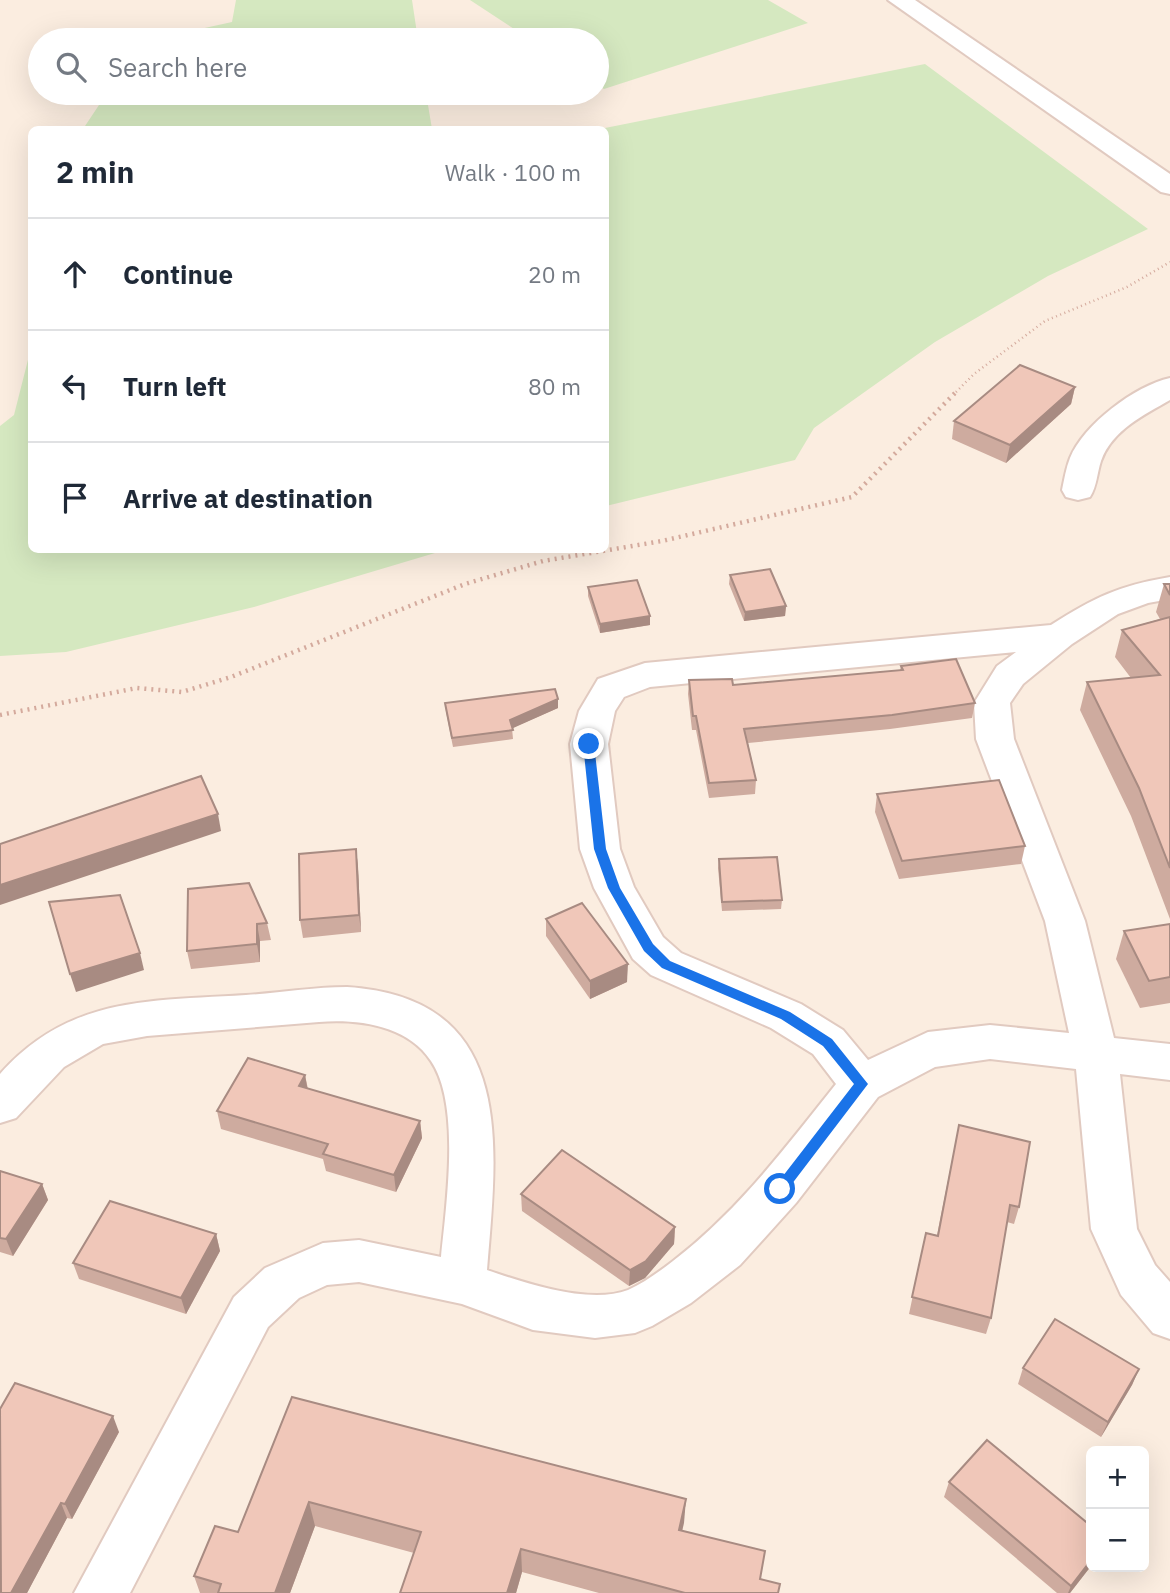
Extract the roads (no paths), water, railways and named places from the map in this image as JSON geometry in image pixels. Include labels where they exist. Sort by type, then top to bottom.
[{"type":"street","points":[[900,0],[1170,186]]},
{"type":"street","points":[[1078,490],[1086,457],[1115,419],[1170,387]]},
{"type":"street","points":[[1170,588],[1141,593],[1106,606],[1059,636],[1010,675],[992,703],[995,739],[1065,921],[1096,1055],[1114,1229],[1138,1280],[1170,1317]]},
{"type":"street","points":[[862,1084],[828,1042],[786,1016],[666,964],[648,948],[614,888],[600,849],[589,744],[597,711],[611,688],[645,675],[1059,636]]},
{"type":"street","points":[[0,1105],[29,1070],[54,1048],[111,1024],[335,1005],[373,1006],[412,1020],[450,1051],[467,1097],[470,1163],[462,1283]]},
{"type":"street","points":[[101,1593],[251,1312],[282,1283],[323,1264],[359,1261],[462,1283],[533,1308],[595,1316],[635,1311],[674,1288],[723,1250],[780,1189],[862,1084],[928,1050],[990,1042],[1170,1062]]}]
